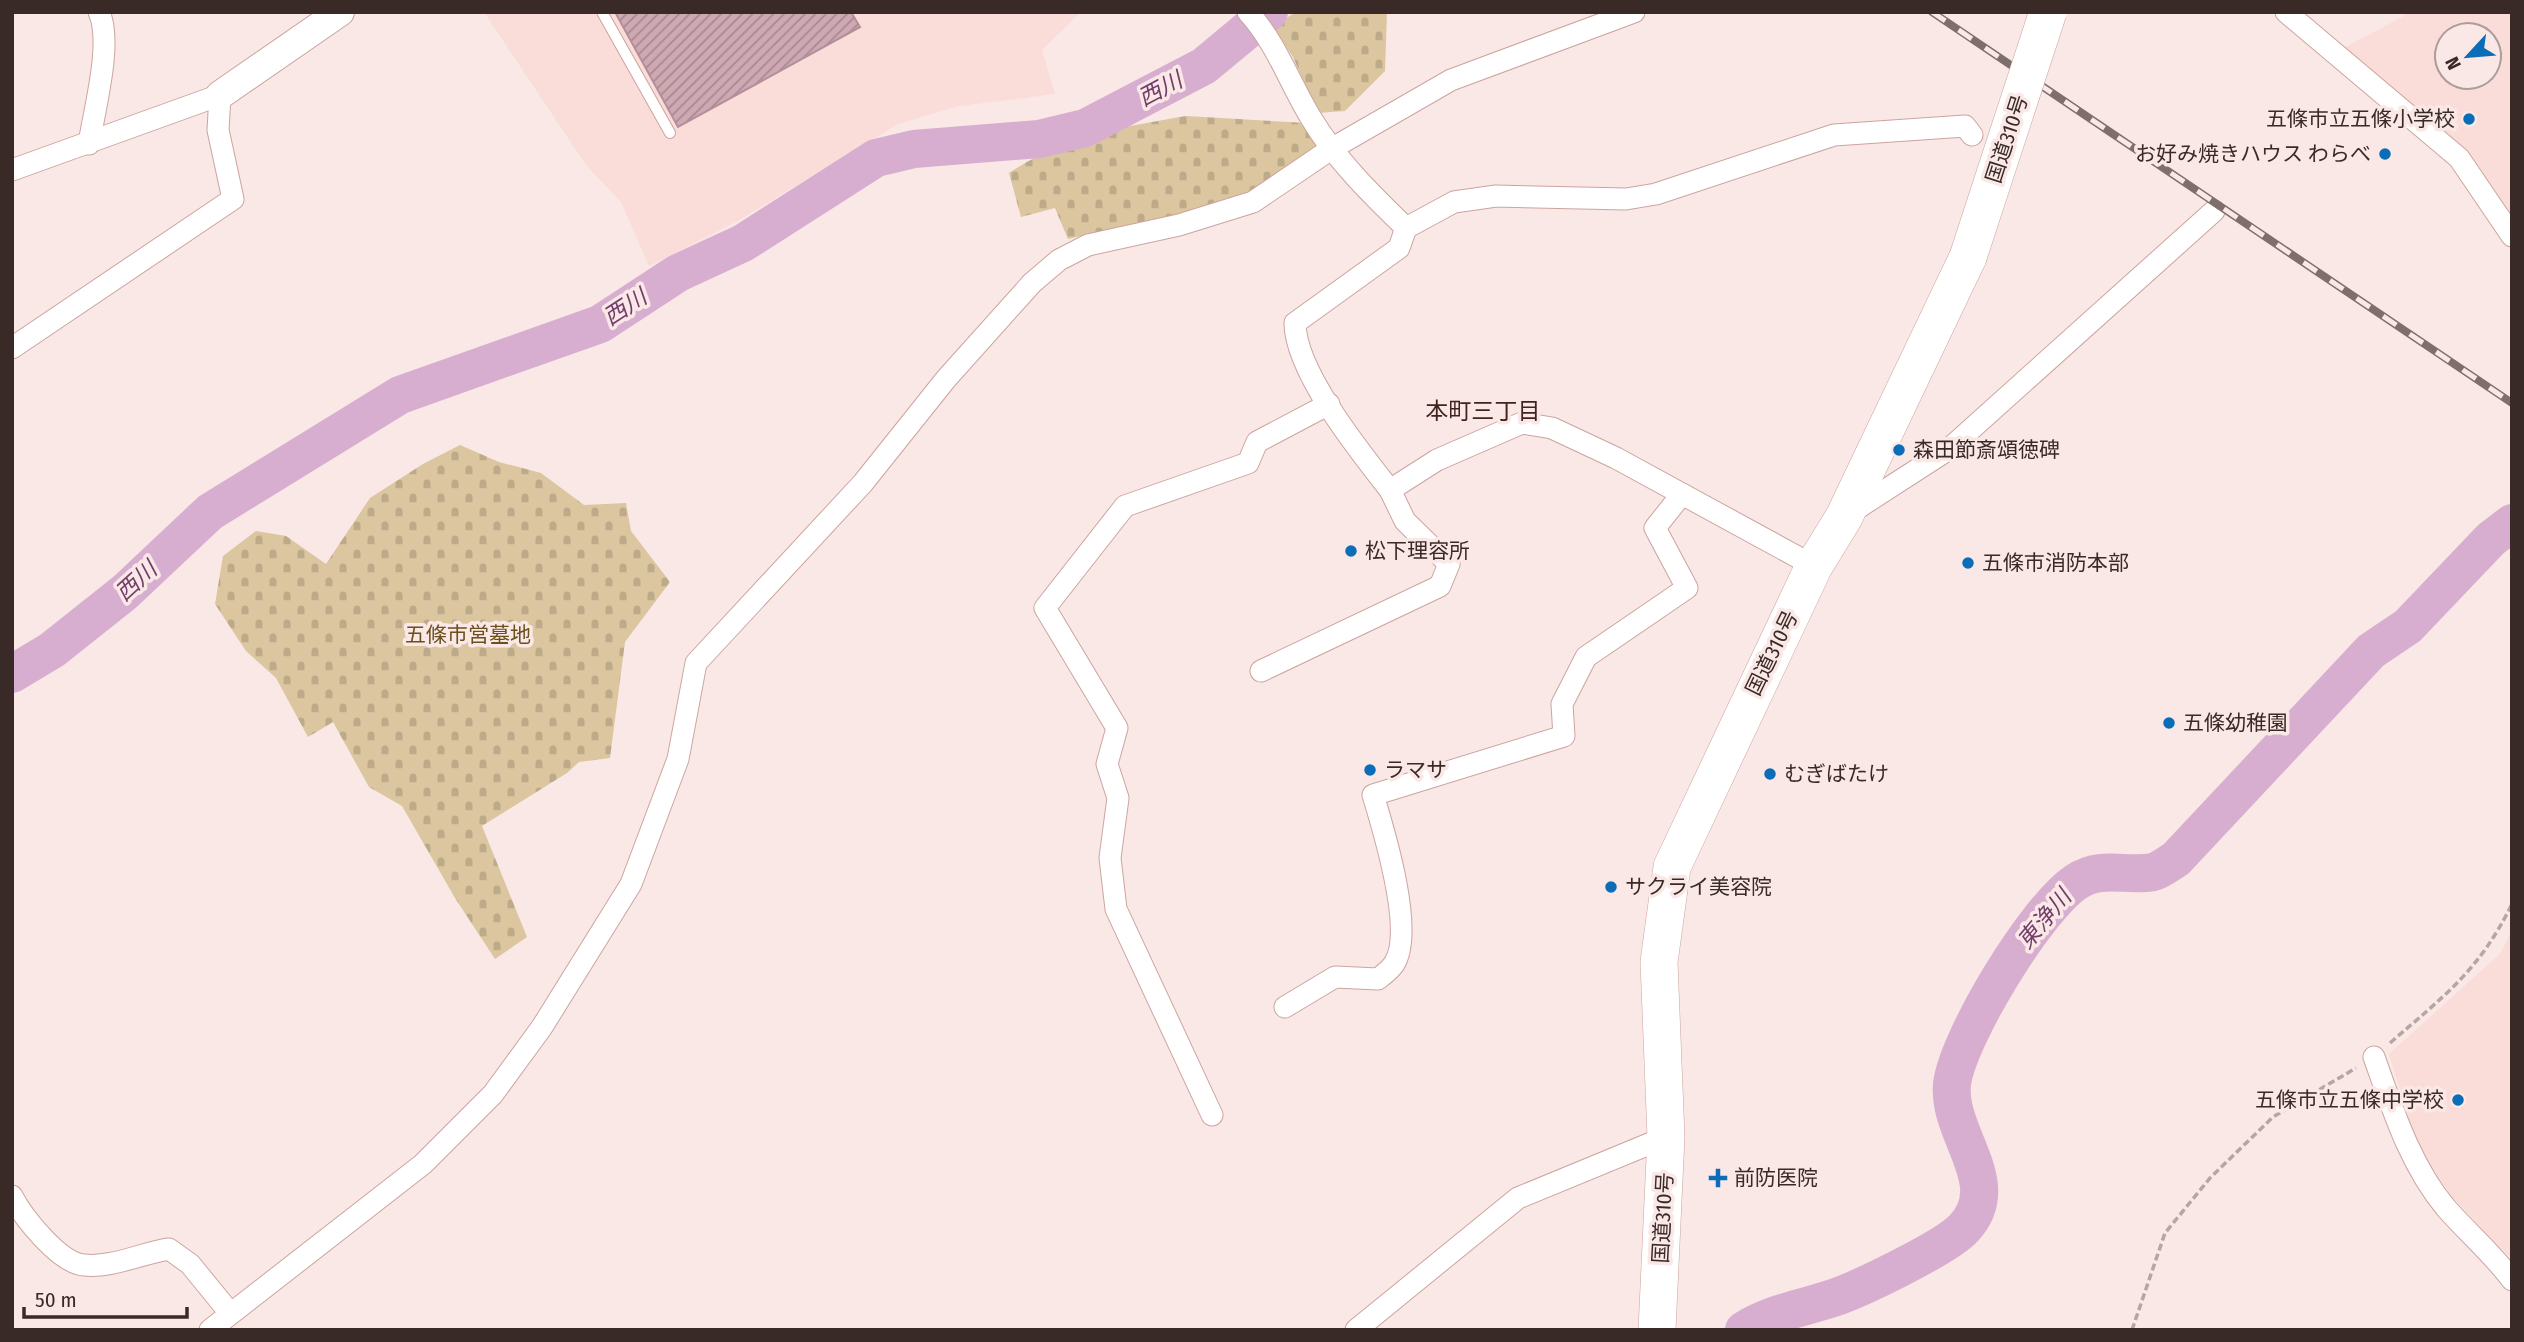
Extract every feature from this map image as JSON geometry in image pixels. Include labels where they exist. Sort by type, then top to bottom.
[{"type":"highway","name":"国道310号","points":[[1658,1317],[1666,1138],[1659,962],[1672,867],[1814,566],[1844,517],[1968,257],[2048,12]]},
{"type":"street","points":[[89,144],[102,57],[104,23],[99,12]]},
{"type":"street","points":[[12,170],[220,95],[340,12]]},
{"type":"street","points":[[1248,12],[1269,35],[1310,117],[1331,149],[1406,228]]},
{"type":"street","points":[[210,1330],[423,1164],[493,1094],[542,1027],[631,884],[678,759],[696,663],[863,483],[946,379],[1032,283],[1059,260],[1088,245],[1179,225],[1253,202],[1331,149],[1451,80],[1634,12]]},
{"type":"street","points":[[2286,12],[2459,158],[2512,236]]},
{"type":"street","points":[[12,348],[233,199],[218,130],[220,95]]},
{"type":"street","points":[[1261,670],[1440,586],[1448,564],[1405,521],[1390,490],[1354,445],[1295,342],[1295,323],[1399,248],[1406,228],[1454,202],[1496,197],[1626,199],[1656,194],[1835,135],[1965,126],[1972,135]]},
{"type":"street","points":[[1844,517],[1949,449],[2214,211]]},
{"type":"street","points":[[1212,1115],[1116,909],[1110,858],[1118,797],[1107,764],[1118,728],[1045,608],[1125,506],[1248,463],[1257,442],[1329,404]]},
{"type":"street","points":[[1390,490],[1437,460],[1522,423],[1552,428],[1682,494],[1814,566]]},
{"type":"street","points":[[1285,1007],[1335,976],[1378,979],[1395,963],[1402,922],[1392,860],[1373,795],[1564,736],[1562,704],[1586,657],[1687,588],[1655,528],[1682,494]]},
{"type":"street","points":[[2374,1058],[2408,1149],[2446,1208],[2491,1252],[2512,1280]]},
{"type":"street","points":[[1356,1330],[1518,1198],[1666,1138]]},
{"type":"street","points":[[12,1196],[23,1216],[54,1248],[82,1266],[107,1264],[169,1249],[190,1264],[230,1313]]},
{"type":"lane","points":[[602,12],[670,133]]},
{"type":"path","points":[[2132,1330],[2165,1233],[2210,1178],[2273,1117],[2374,1058],[2464,979],[2493,942],[2512,904]]},
{"type":"shaded area","points":[[484,12],[1081,12],[1042,50],[1055,94],[959,106],[898,124],[736,222],[649,266],[621,202],[586,165]]},
{"type":"shaded area","name":"五條市立五條小学校","points":[[2402,12],[2512,12],[2512,218],[2475,161],[2344,48],[2404,16]]},
{"type":"shaded area","name":"五條市立五條中学校","points":[[2512,930],[2512,1259],[2453,1198],[2418,1147],[2389,1054],[2500,954]]},
{"type":"green space","points":[[1296,12],[1387,12],[1385,71],[1345,111],[1317,113],[1293,57],[1272,27]]},
{"type":"green space","points":[[1186,116],[1306,123],[1318,148],[1248,193],[1190,211],[1068,239],[1055,208],[1021,217],[1009,173],[1052,149],[1094,134]]},
{"type":"green space","name":"五條市営墓地","points":[[460,445],[499,462],[541,473],[584,505],[626,503],[631,531],[670,582],[625,642],[610,758],[579,762],[567,773],[482,826],[527,937],[495,959],[455,898],[402,806],[369,787],[333,722],[308,737],[276,678],[246,651],[215,604],[223,556],[256,531],[286,536],[326,564],[370,498],[423,464]]},
{"type":"building","points":[[615,12],[851,12],[860,27],[678,127]]},
{"type":"waterway","name":"西川","points":[[12,674],[52,650],[125,592],[210,512],[400,395],[600,324],[678,273],[743,243],[876,158],[914,149],[1039,139],[1085,128],[1204,66],[1269,12]]},
{"type":"waterway","name":"東浄川","points":[[1744,1330],[1776,1315],[1833,1298],[1862,1286],[1940,1246],[1964,1228],[1975,1211],[1979,1194],[1972,1158],[1953,1103],[1952,1084],[1957,1063],[1983,1007],[2041,918],[2059,897],[2085,877],[2104,873],[2153,872],[2176,859],[2371,651],[2408,626],[2491,539],[2512,523]]},
{"type":"railway","points":[[1932,12],[2512,403]]},
{"type":"place","name":"五條市立五條小学校","points":[[2469,119]]},
{"type":"place","name":"お好み焼きハウス わらべ","points":[[2385,154]]},
{"type":"place","name":"森田節斎頌徳碑","points":[[1899,450]]},
{"type":"place","name":"松下理容所","points":[[1351,551]]},
{"type":"place","name":"五條市消防本部","points":[[1968,563]]},
{"type":"place","name":"五條幼稚園","points":[[2169,723]]},
{"type":"place","name":"ラマサ","points":[[1370,770]]},
{"type":"place","name":"むぎばたけ","points":[[1770,774]]},
{"type":"place","name":"サクライ美容院","points":[[1611,887]]},
{"type":"place","name":"五條市立五條中学校","points":[[2458,1100]]},
{"type":"place","name":"前防医院","points":[[1718,1178]]},
{"type":"district","name":"本町三丁目","points":[[1483,411]]}]
